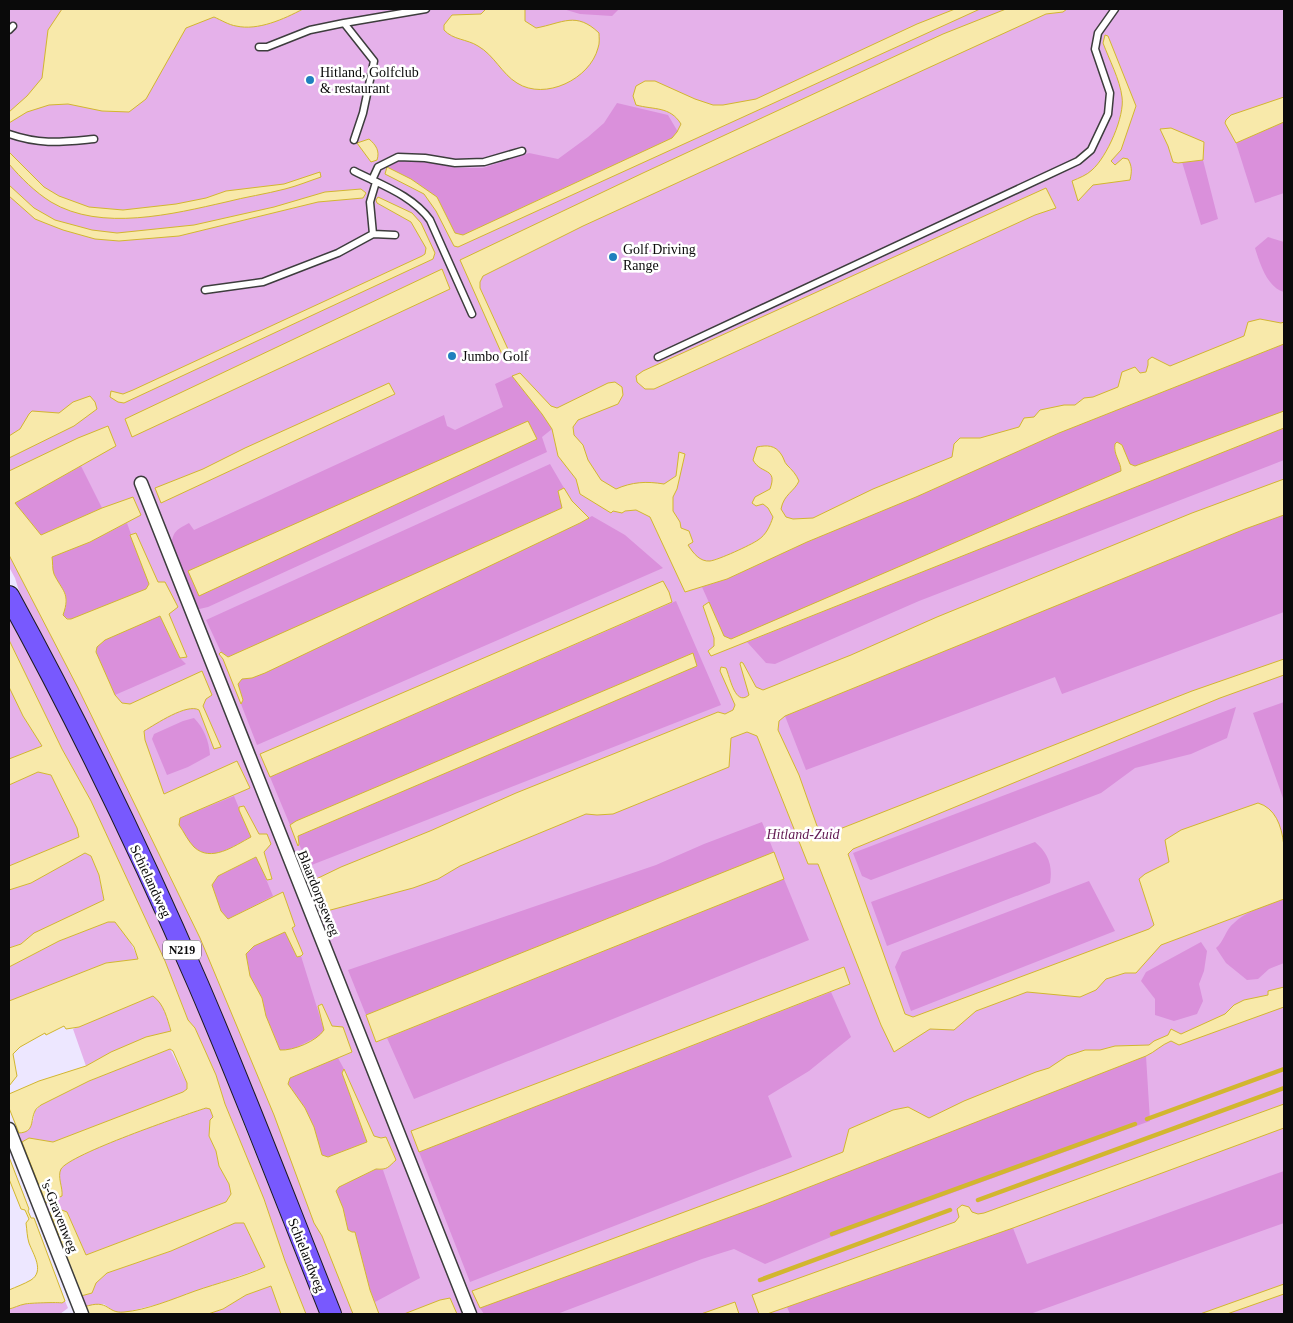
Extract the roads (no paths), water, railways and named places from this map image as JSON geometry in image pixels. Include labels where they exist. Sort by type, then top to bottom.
[{"type":"main road","name":"Schielandweg","points":[[9,596],[40,653],[151,879],[242,1089],[331,1314]]},
{"type":"street","name":"Blaardorpseweg","points":[[141,483],[470,1314]]},
{"type":"street","name":"'s-Gravenweg","points":[[9,1129],[82,1314]]},
{"type":"lane","points":[[259,46],[267,47],[310,30],[426,9]]},
{"type":"lane","points":[[658,357],[1078,161],[1091,150],[1108,114],[1110,93],[1095,49],[1098,33],[1115,9]]},
{"type":"lane","points":[[344,23],[374,61],[363,113],[354,140]]},
{"type":"lane","points":[[9,134],[26,140],[55,143],[94,139]]},
{"type":"lane","points":[[373,234],[370,202],[378,167],[398,157],[425,158],[455,163],[484,162],[522,151]]},
{"type":"lane","points":[[354,171],[402,195],[422,208],[430,220],[472,314]]},
{"type":"lane","points":[[205,290],[263,282],[338,253],[373,234],[395,235]]},
{"type":"waterway","points":[[1147,1119],[1284,1069]]},
{"type":"waterway","points":[[978,1200],[1284,1088]]},
{"type":"waterway","points":[[832,1234],[1135,1124]]},
{"type":"waterway","points":[[760,1280],[950,1210]]},
{"type":"place","name":"Hitland, Golfclub & restaurant","points":[[310,80]]},
{"type":"place","name":"Golf Driving Range","points":[[613,257]]},
{"type":"place","name":"Jumbo Golf","points":[[452,356]]},
{"type":"park label","name":"Hitland-Zuid","points":[[803,834]]}]
